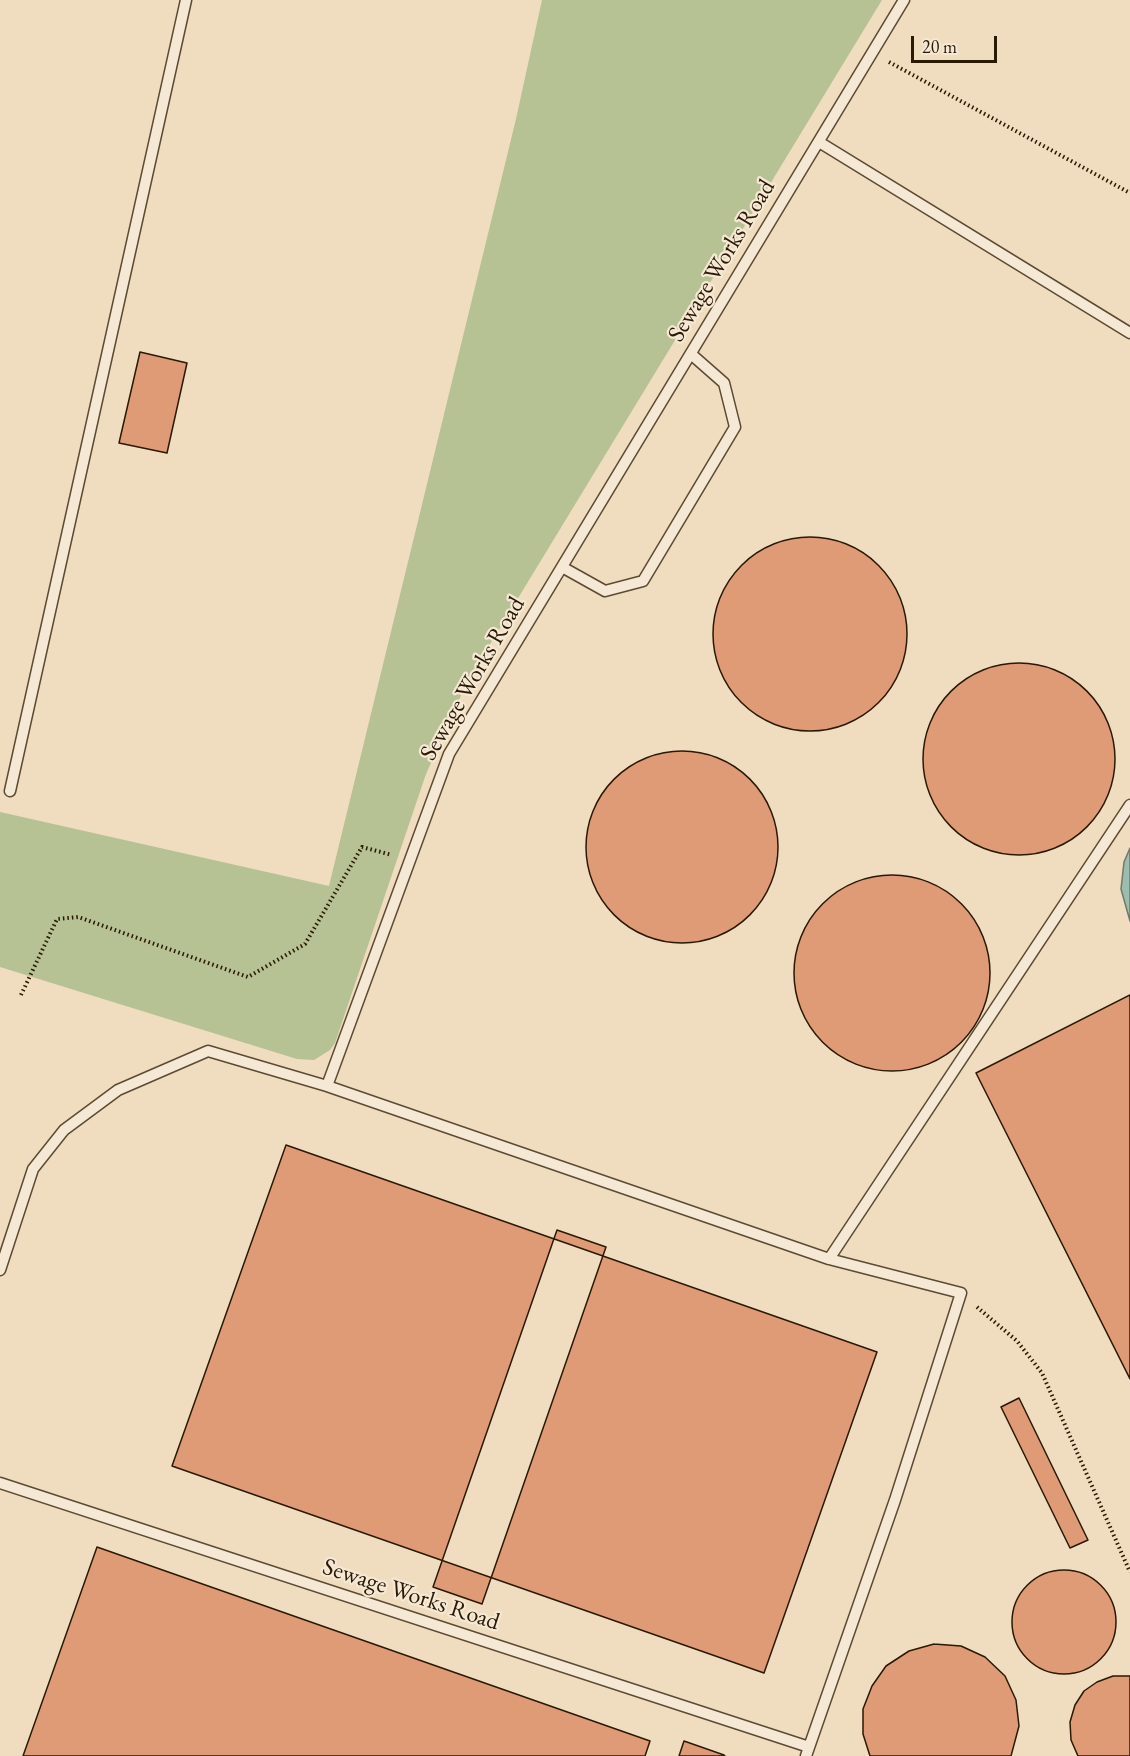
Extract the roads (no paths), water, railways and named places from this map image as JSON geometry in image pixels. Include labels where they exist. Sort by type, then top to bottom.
[{"type":"lane","points":[[10,791],[186,0]]},
{"type":"lane","name":"Sewage Works Road","points":[[327,1086],[449,754],[904,0]]},
{"type":"lane","points":[[819,142],[1130,333]]},
{"type":"lane","points":[[562,567],[606,591],[643,581],[735,427],[724,383],[691,354]]},
{"type":"lane","points":[[829,1259],[1130,806]]},
{"type":"lane","points":[[0,1270],[33,1169],[64,1130],[118,1090],[208,1051],[327,1086],[829,1259],[961,1293],[891,1511],[808,1751]]},
{"type":"lane","name":"Sewage Works Road","points":[[0,1483],[808,1751]]}]
